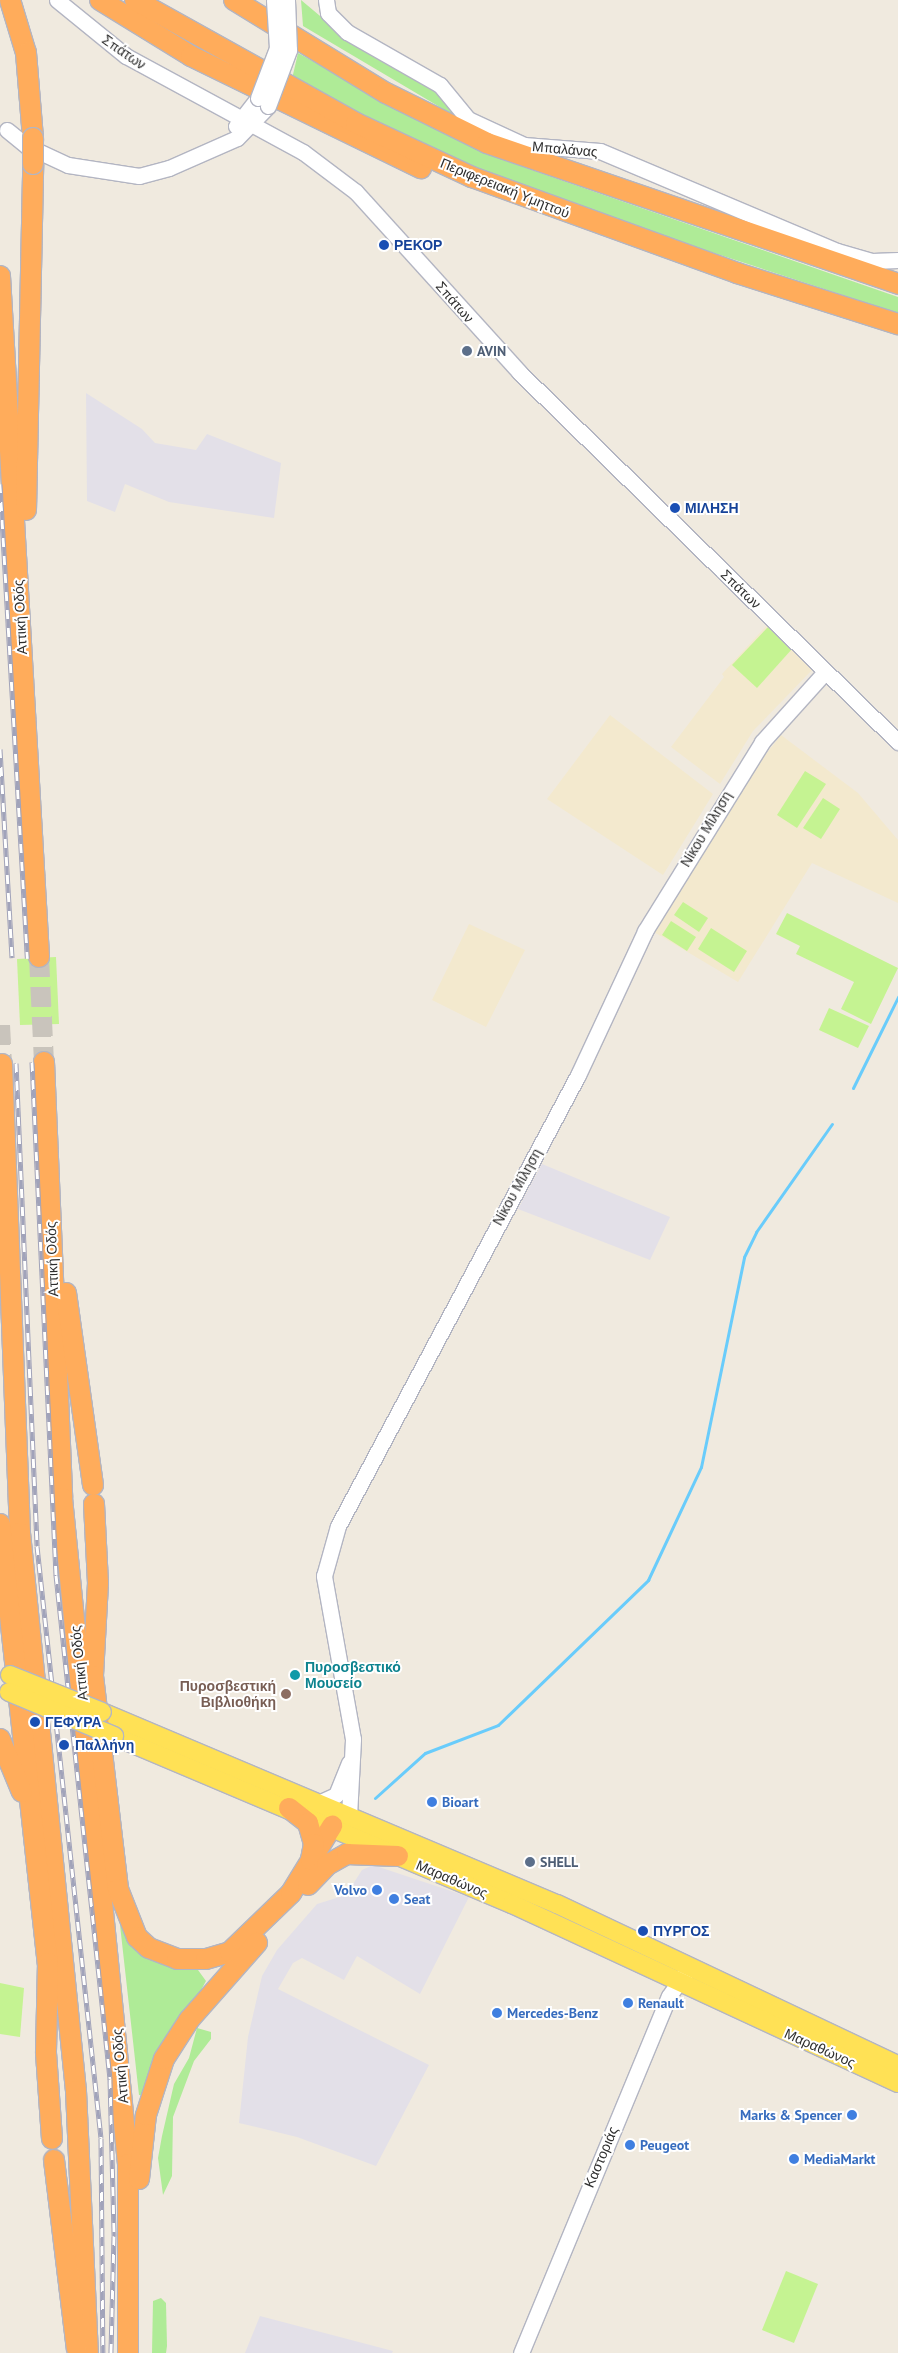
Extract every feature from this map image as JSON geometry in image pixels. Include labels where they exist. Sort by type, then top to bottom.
[{"type":"highway","points":[[10,0],[26,53],[34,138],[26,509],[27,732]]},
{"type":"highway","name":"Περιφερειακή Υμηττού","points":[[135,0],[356,123],[472,177],[567,214],[898,324]]},
{"type":"highway","points":[[234,0],[386,93],[535,162],[898,284]]},
{"type":"highway","points":[[248,0],[386,93]]},
{"type":"highway","points":[[104,2],[192,56],[386,154],[543,210],[567,214]]},
{"type":"highway","name":"Αττική Οδός","points":[[0,276],[39,957]]},
{"type":"highway","name":"Αττική Οδός","points":[[128,2353],[131,2254],[122,2078],[62,1498],[44,1062],[56,1142],[68,1314],[93,1494],[98,1583],[94,1676],[118,1889],[128,1923],[149,1948],[162,1956],[193,1961],[218,1956],[255,1932],[312,1873]]},
{"type":"highway","points":[[2,1064],[20,1533],[76,2091],[88,2353]]},
{"type":"highway","points":[[0,1281],[6,1148]]},
{"type":"highway","points":[[0,1524],[49,1977],[46,2053],[52,2139]]},
{"type":"highway","points":[[0,1739],[23,1793],[42,1907]]},
{"type":"highway","points":[[289,1808],[303,1816],[313,1837],[312,1873]]},
{"type":"highway","points":[[131,2254],[146,2115],[164,2060],[205,2000],[312,1873],[341,1821]]},
{"type":"highway","points":[[312,1873],[340,1856],[355,1852],[398,1856]]},
{"type":"highway","points":[[54,2160],[77,2353]]},
{"type":"main road","name":"Μαραθώνος","points":[[5,1682],[102,1712],[318,1803],[341,1821],[398,1856],[898,2083]]},
{"type":"main road","name":"Μαραθώνος","points":[[5,1682],[114,1736],[289,1808],[341,1821],[552,1902],[898,2065]]},
{"type":"street","points":[[263,102],[277,48],[274,0]]},
{"type":"street","points":[[7,130],[51,159],[116,175],[162,170],[207,152],[247,122],[263,102],[289,50],[287,0]]},
{"type":"street","name":"Μπαλάνας","points":[[326,0],[328,13],[347,32],[440,85],[468,119],[524,145],[600,151],[837,251],[872,261],[898,260]]},
{"type":"street","name":"Σπάτων","points":[[61,3],[126,56],[324,166],[375,210],[519,372],[898,742]]},
{"type":"street","name":"Νίκου Μίληση","points":[[341,1821],[353,1740],[324,1584],[325,1563],[338,1526],[578,1075],[645,932],[762,742],[825,672]]},
{"type":"street","name":"Νίκου Μίληση","points":[[318,1803],[331,1799],[340,1789],[353,1740]]},
{"type":"street","name":"Καστοριάς","points":[[521,2353],[677,1982],[690,1966]]},
{"type":"shaded area","points":[[86,393],[142,429],[155,443],[196,450],[207,434],[281,463],[274,518],[169,502],[125,484],[115,512],[87,501]]},
{"type":"shaded area","points":[[768,624],[814,668],[753,731],[720,784],[671,747],[724,677],[722,674]]},
{"type":"shaded area","points":[[610,715],[713,794],[663,875],[547,799]]},
{"type":"shaded area","points":[[781,735],[858,793],[898,840],[898,903],[812,863],[738,982],[654,932],[751,773]]},
{"type":"shaded area","points":[[469,924],[525,950],[486,1027],[432,1000]]},
{"type":"shaded area","points":[[542,1164],[670,1217],[650,1260],[518,1209]]},
{"type":"shaded area","points":[[373,1865],[469,1897],[420,1994],[357,1956],[344,1980],[302,1958],[293,1963],[278,1989],[429,2065],[376,2166],[297,2137],[239,2123],[248,2037],[262,1976],[277,1950],[317,1904],[346,1895],[362,1870]]},
{"type":"shaded area","points":[[260,2316],[393,2351],[392,2353],[245,2353]]},
{"type":"green space","points":[[301,0],[338,31],[433,87],[460,119],[303,26]]},
{"type":"green space","points":[[298,53],[421,121],[503,160],[898,297],[898,313],[570,206],[421,147],[292,79]]},
{"type":"green space","points":[[768,627],[792,649],[757,688],[732,665]]},
{"type":"green space","points":[[805,771],[826,784],[797,828],[777,815]]},
{"type":"green space","points":[[823,798],[840,809],[821,839],[803,828]]},
{"type":"green space","points":[[683,902],[708,918],[699,932],[674,915]]},
{"type":"green space","points":[[787,913],[898,968],[871,1024],[841,1009],[854,982],[796,954],[800,946],[776,934]]},
{"type":"green space","points":[[671,921],[696,937],[687,951],[662,935]]},
{"type":"green space","points":[[711,928],[747,951],[734,972],[698,949]]},
{"type":"green space","points":[[56,957],[59,1024],[20,1025],[17,959]]},
{"type":"green space","points":[[829,1008],[869,1026],[858,1048],[819,1030]]},
{"type":"green space","points":[[120,1925],[130,1940],[198,1970],[206,1981],[144,2095],[139,2095]]},
{"type":"green space","points":[[0,1983],[24,1988],[20,2037],[0,2034]]},
{"type":"green space","points":[[197,2028],[211,2032],[211,2039],[194,2061],[173,2117],[172,2176],[163,2195],[158,2158],[162,2136],[174,2084],[189,2058]]},
{"type":"green space","points":[[786,2271],[818,2284],[794,2343],[762,2330]]},
{"type":"green space","points":[[161,2298],[166,2303],[166,2353],[152,2353],[153,2301]]},
{"type":"waterway","points":[[853,1088],[898,997]]},
{"type":"waterway","points":[[375,1798],[425,1753],[498,1725],[648,1580],[701,1467],[744,1257],[756,1232],[832,1124]]},
{"type":"tunnel","points":[[39,957],[44,1062]]},
{"type":"tunnel","points":[[0,1025],[2,1064]]},
{"type":"railway","points":[[0,484],[27,958]]},
{"type":"railway","points":[[0,749],[12,958]]},
{"type":"railway","points":[[32,1062],[56,1575],[110,2079],[114,2236],[111,2353]]},
{"type":"railway","points":[[16,1063],[37,1546],[101,2138],[103,2353]]},
{"type":"place","name":"ΡΕΚΟΡ","points":[[384,245]]},
{"type":"place","name":"AVIN","points":[[467,351]]},
{"type":"place","name":"ΜΙΛΗΣΗ","points":[[675,508]]},
{"type":"place","name":"Πυροσβεστικό Μουσείο","points":[[295,1675]]},
{"type":"place","name":"Πυροσβεστική Βιβλιοθήκη","points":[[286,1694]]},
{"type":"place","name":"ΓΕΦΥΡΑ","points":[[35,1722]]},
{"type":"place","name":"Παλλήνη","points":[[64,1745]]},
{"type":"place","name":"Bioart","points":[[432,1802]]},
{"type":"place","name":"SHELL","points":[[530,1862]]},
{"type":"place","name":"Volvo","points":[[377,1890]]},
{"type":"place","name":"Seat","points":[[394,1899]]},
{"type":"place","name":"ΠΥΡΓΟΣ","points":[[643,1931]]},
{"type":"place","name":"Renault","points":[[628,2003]]},
{"type":"place","name":"Mercedes-Benz","points":[[497,2013]]},
{"type":"place","name":"Marks & Spencer","points":[[852,2115]]},
{"type":"place","name":"Peugeot","points":[[630,2145]]},
{"type":"place","name":"MediaMarkt","points":[[794,2159]]}]
